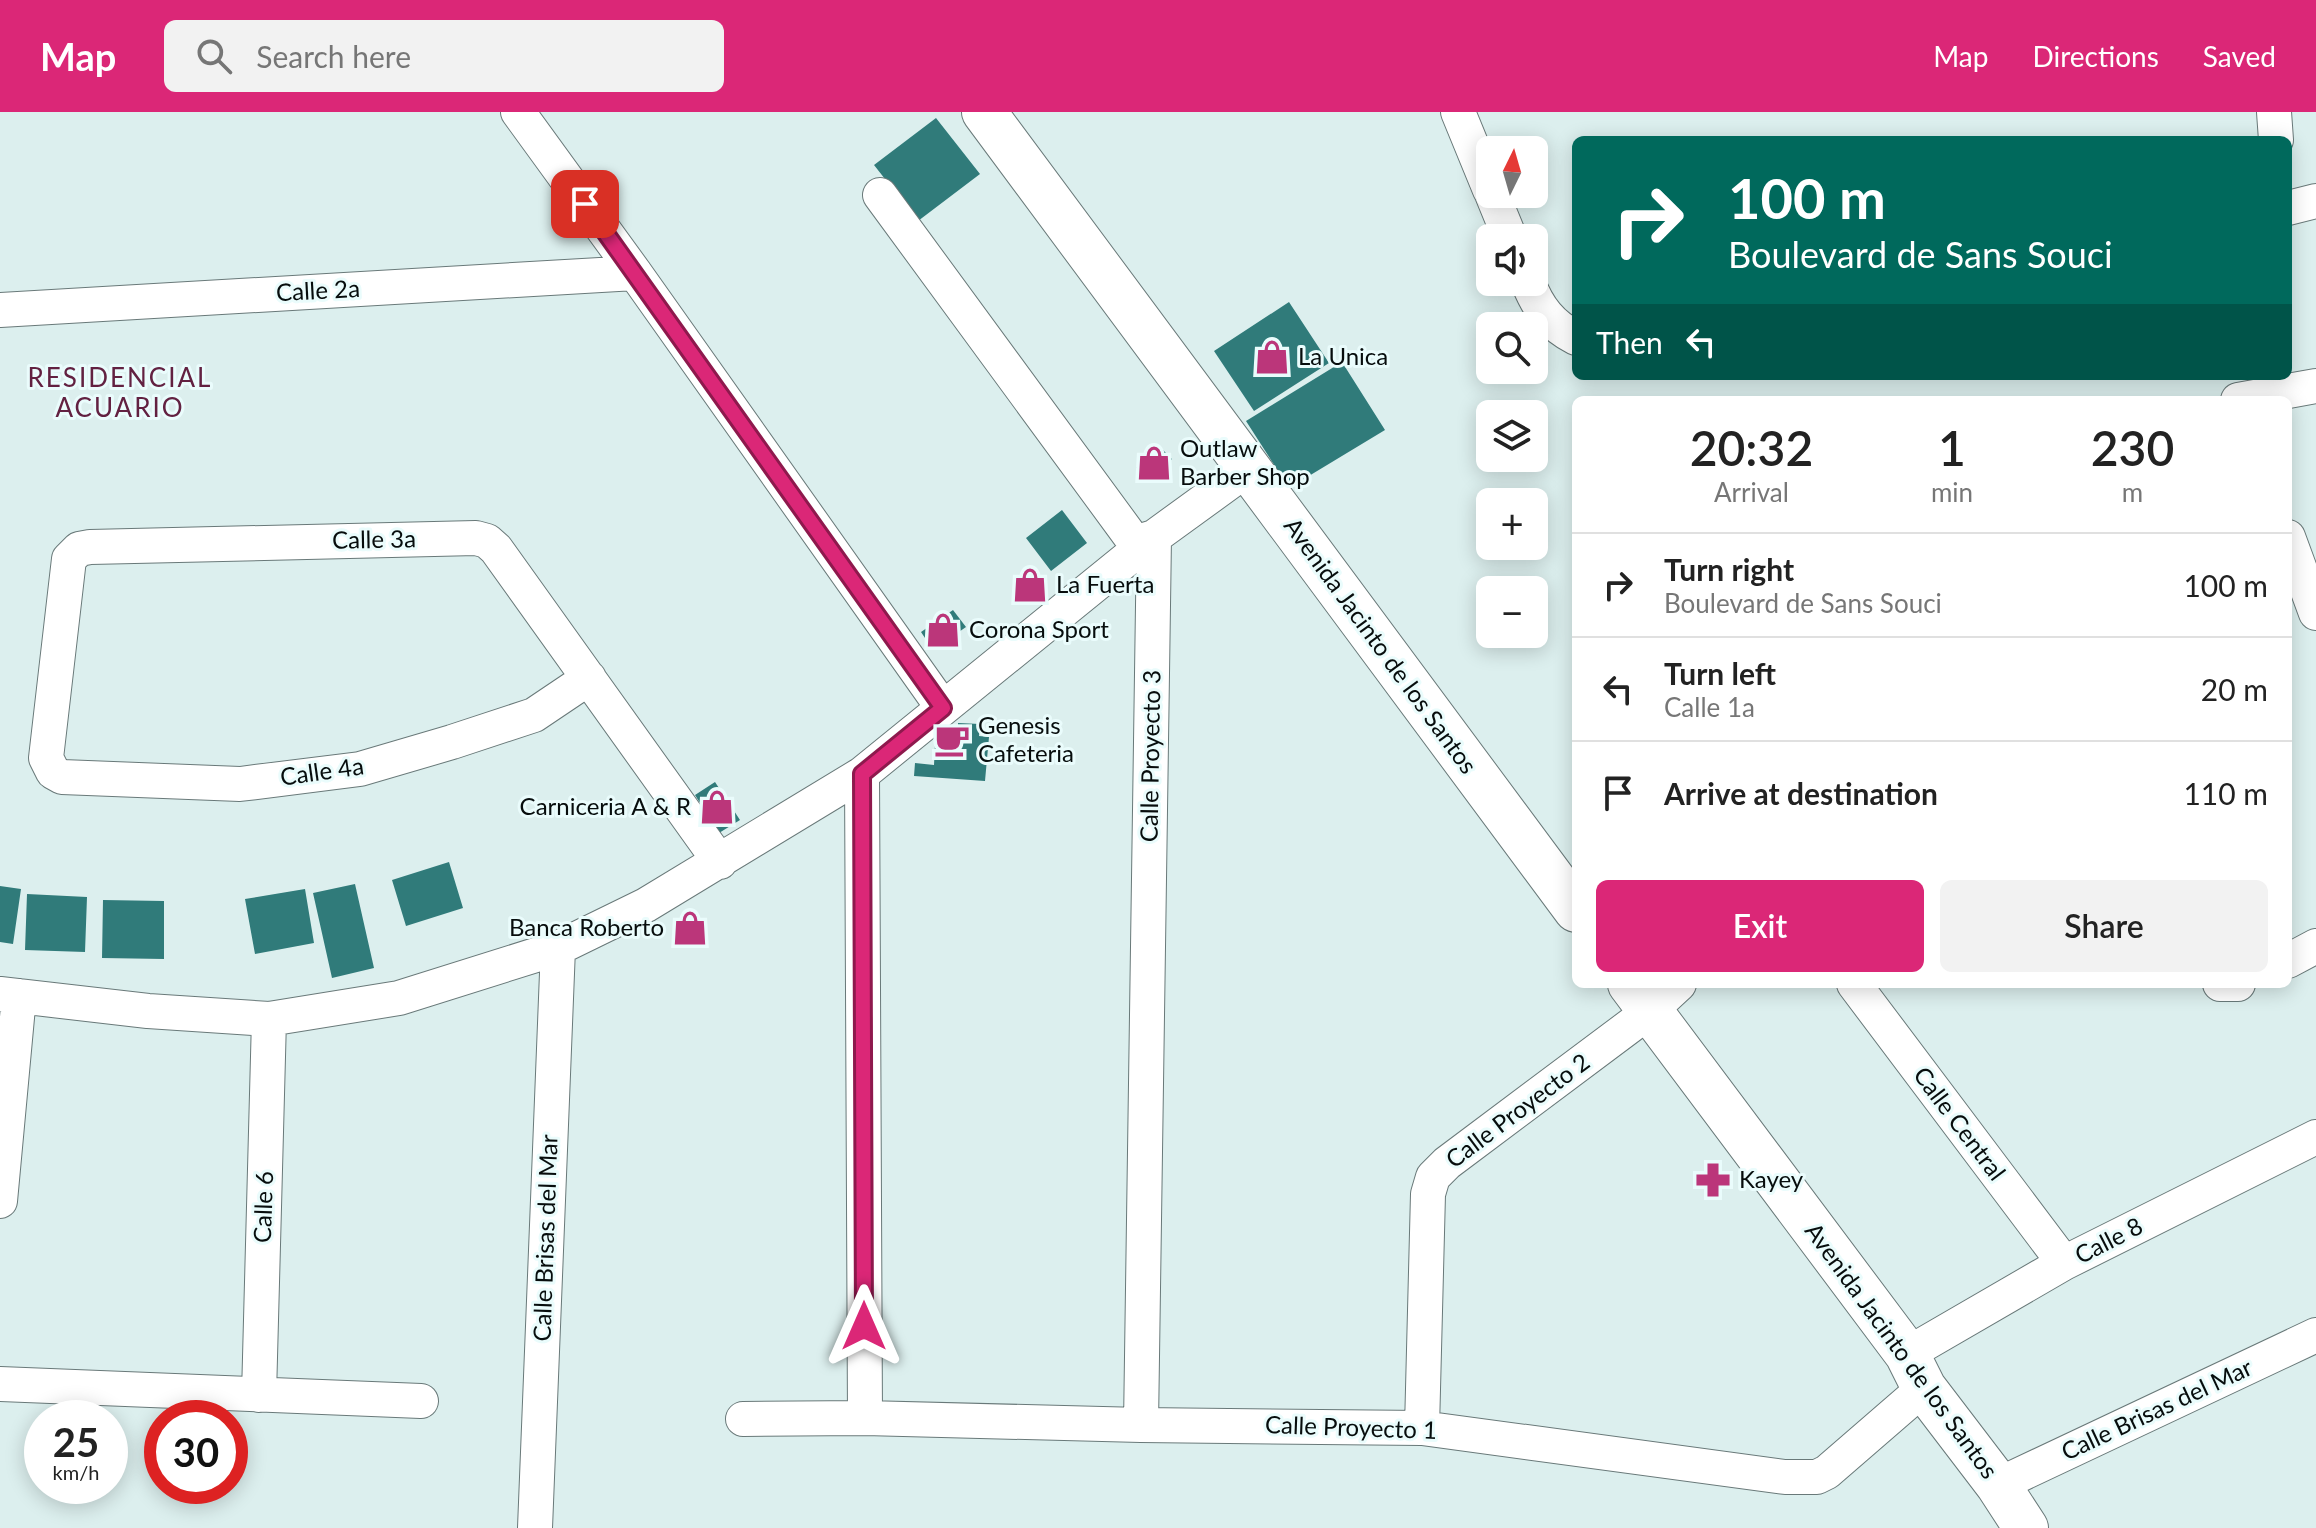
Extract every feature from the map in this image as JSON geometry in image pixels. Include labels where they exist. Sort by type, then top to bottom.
[{"type":"main road","name":"Avenida Jacinto de los Santos","points":[[984,112],[1572,905]]},
{"type":"main road","name":"Avenida Jacinto de los Santos","points":[[1653,993],[2026,1528]]},
{"type":"street","points":[[518,112],[943,708]]},
{"type":"street","points":[[1458,112],[1476,156]]},
{"type":"street","points":[[2274,112],[2276,136]]},
{"type":"street","points":[[880,195],[1133,540],[1154,537]]},
{"type":"street","points":[[2292,207],[2316,201]]},
{"type":"street","name":"Calle 2a","points":[[0,310],[635,273]]},
{"type":"street","points":[[1533,296],[1550,322],[1572,337]]},
{"type":"street","points":[[2260,396],[2316,386]]},
{"type":"street","points":[[0,1201],[9,995],[148,1011],[269,1019],[399,998],[558,948],[646,905],[862,774],[1154,537],[1249,468]]},
{"type":"street","name":"Calle Proyecto 3","points":[[1141,1425],[1154,537]]},
{"type":"street","name":"Calle 3a","points":[[46,758],[69,559],[79,549],[476,538],[487,541],[496,549],[720,862]]},
{"type":"street","points":[[2292,548],[2316,613]]},
{"type":"street","name":"Calle 4a","points":[[46,758],[53,772],[62,777],[240,784],[360,769],[534,715],[589,678]]},
{"type":"street","points":[[862,774],[865,1418]]},
{"type":"street","points":[[2292,959],[2316,946]]},
{"type":"street","name":"Calle Brisas del Mar","points":[[535,1528],[558,948]]},
{"type":"street","name":"Calle Central","points":[[1857,988],[2064,1263]]},
{"type":"street","name":"Calle Proyecto 2","points":[[1422,1428],[1428,1194],[1433,1177],[1653,993]]},
{"type":"street","name":"Calle 6","points":[[259,1395],[269,1019]]},
{"type":"street","name":"Calle 8","points":[[1915,1371],[2064,1263],[2316,1137]]},
{"type":"street","name":"Calle Brisas del Mar","points":[[1998,1485],[2316,1335]]},
{"type":"street","name":"Calle Proyecto 1","points":[[743,1419],[865,1418],[1422,1428],[1785,1477],[1817,1477],[1827,1472],[1915,1371]]},
{"type":"street","points":[[0,1384],[421,1401]]},
{"type":"building","points":[[936,118],[980,174],[918,221],[874,165]]},
{"type":"building","name":"La Unica","points":[[1289,302],[1329,363],[1254,411],[1214,351]]},
{"type":"building","points":[[1342,362],[1385,430],[1289,488],[1246,421]]},
{"type":"building","name":"Outlaw Barber Shop","points":[[1158,445],[1172,459],[1151,481],[1136,468]]},
{"type":"building","points":[[1062,510],[1087,543],[1051,571],[1026,538]]},
{"type":"building","name":"La Fuerta","points":[[1036,571],[1045,583],[1025,599],[1016,588]]},
{"type":"building","name":"Corona Sport","points":[[953,610],[966,627],[933,650],[921,632]]},
{"type":"building","points":[[958,723],[980,724],[979,736],[989,737],[985,781],[914,776],[915,763],[934,765],[935,744],[945,745],[946,732],[958,733]]},
{"type":"building","name":"Carniceria A & R","points":[[715,782],[740,820],[719,833],[695,795]]},
{"type":"building","points":[[449,862],[463,908],[406,926],[392,880]]},
{"type":"building","points":[[355,884],[374,968],[332,978],[313,893]]},
{"type":"building","points":[[0,886],[21,889],[13,944],[0,942]]},
{"type":"building","points":[[305,889],[314,943],[255,954],[245,899]]},
{"type":"building","points":[[27,894],[87,897],[85,952],[25,950]]},
{"type":"building","points":[[103,900],[164,901],[164,959],[102,958]]},
{"type":"building","name":"Banca Roberto","points":[[696,917],[702,933],[685,940],[678,923]]},
{"type":"place","name":"La Unica","points":[[1272,357]]},
{"type":"place","name":"Outlaw Barber Shop","points":[[1154,463]]},
{"type":"place","name":"La Fuerta","points":[[1030,585]]},
{"type":"place","name":"Corona Sport","points":[[943,630]]},
{"type":"place","name":"Genesis Cafeteria","points":[[952,740]]},
{"type":"place","name":"Carniceria A & R","points":[[717,807]]},
{"type":"place","name":"Banca Roberto","points":[[690,928]]},
{"type":"place","name":"Kayey","points":[[1713,1180]]},
{"type":"district","name":"RESIDENCIAL ACUARIO","points":[[120,393]]},
{"type":"route","points":[[585,204],[943,708],[862,774],[864,1326]]}]
